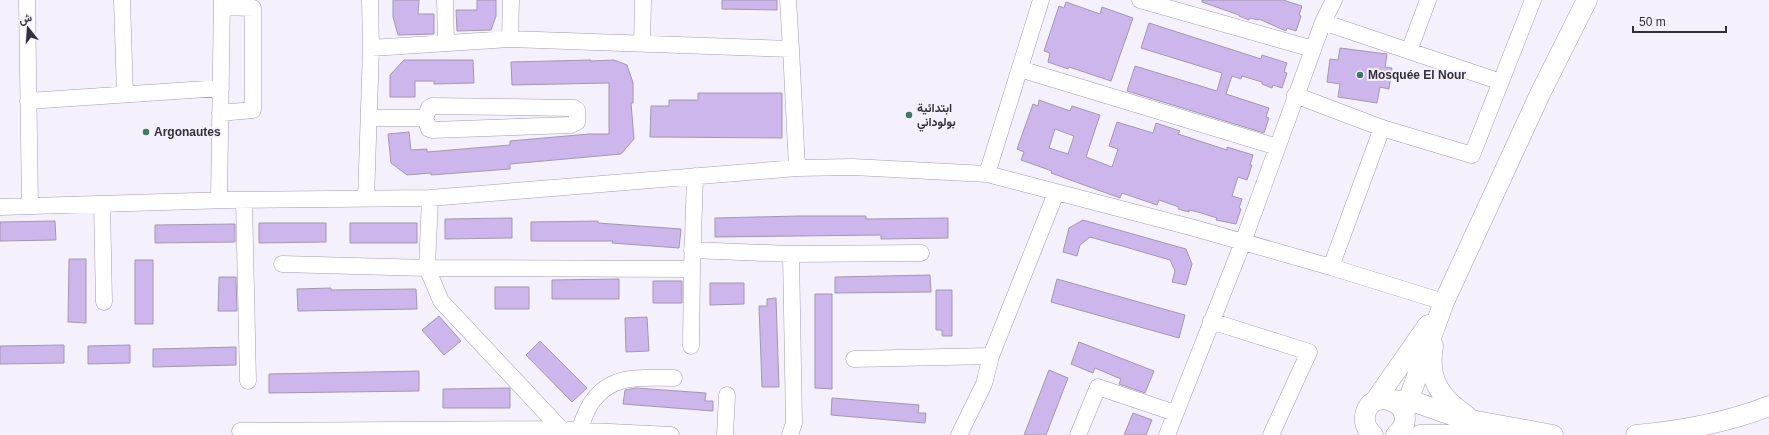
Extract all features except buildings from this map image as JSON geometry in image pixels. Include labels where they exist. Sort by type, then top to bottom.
[{"type":"main road","points":[[1396,435],[1403,426],[1395,404],[1540,94],[1587,0]]},
{"type":"main road","points":[[1395,404],[1444,302]]},
{"type":"main road","points":[[1444,302],[1433,347],[1432,370],[1435,382],[1446,400],[1473,421]]},
{"type":"main road","points":[[1365,429],[1370,405],[1415,402],[1451,416],[1554,435]]},
{"type":"main road","points":[[1636,435],[1672,432],[1716,422],[1769,406]]},
{"type":"main road","points":[[1420,435],[1511,435]]},
{"type":"street","points":[[27,0],[30,206]]},
{"type":"street","points":[[122,0],[125,94]]},
{"type":"street","points":[[366,198],[371,48],[370,0]]},
{"type":"street","points":[[445,0],[446,43]]},
{"type":"street","points":[[510,39],[511,0]]},
{"type":"street","points":[[642,44],[643,0]]},
{"type":"street","points":[[788,0],[797,168]]},
{"type":"street","points":[[987,174],[1041,0]]},
{"type":"street","points":[[1140,0],[1313,49]]},
{"type":"street","points":[[1167,435],[1243,242],[1323,22],[1334,0]]},
{"type":"street","points":[[1409,51],[1428,0]]},
{"type":"street","points":[[1296,95],[1382,128],[1472,155],[1533,0]]},
{"type":"street","points":[[219,200],[220,113],[222,4],[253,8],[253,110],[220,113]]},
{"type":"street","points":[[1323,22],[1501,82]]},
{"type":"street","points":[[371,48],[510,39],[791,49]]},
{"type":"street","points":[[1020,69],[1277,147]]},
{"type":"street","points":[[28,101],[221,88]]},
{"type":"street","points":[[432,106],[574,108],[577,110],[577,122],[575,124],[502,128],[432,130],[429,129],[425,118],[429,108],[432,106]]},
{"type":"street","points":[[501,107],[502,128]]},
{"type":"street","points":[[369,118],[425,118]]},
{"type":"street","points":[[1331,267],[1382,128]]},
{"type":"street","points":[[0,207],[219,200],[430,198],[797,168],[853,167],[987,174],[1243,242],[1331,267],[1444,302]]},
{"type":"street","points":[[691,346],[692,250],[695,176]]},
{"type":"street","points":[[959,435],[984,384],[991,356],[1056,193]]},
{"type":"street","points":[[430,198],[427,268],[441,300],[562,429]]},
{"type":"street","points":[[244,200],[248,381]]},
{"type":"street","points":[[102,204],[104,302]]},
{"type":"street","points":[[692,250],[791,254],[922,253]]},
{"type":"street","points":[[790,435],[792,433],[794,423],[791,254]]},
{"type":"street","points":[[282,264],[427,268],[692,269]]},
{"type":"street","points":[[1211,322],[1309,352],[1271,435]]},
{"type":"street","points":[[854,358],[991,356]]},
{"type":"street","points":[[579,430],[591,402],[605,386],[629,378],[674,378]]},
{"type":"street","points":[[1078,435],[1098,387],[1175,413]]},
{"type":"street","points":[[725,435],[727,395]]},
{"type":"street","points":[[240,431],[562,429],[671,435]]},
{"type":"place","name":"Mosquée El Nour","points":[[1360,75]]},
{"type":"place","name":"ابتدائية بولوداني","points":[[909,115]]},
{"type":"place","name":"Argonautes","points":[[146,132]]}]
